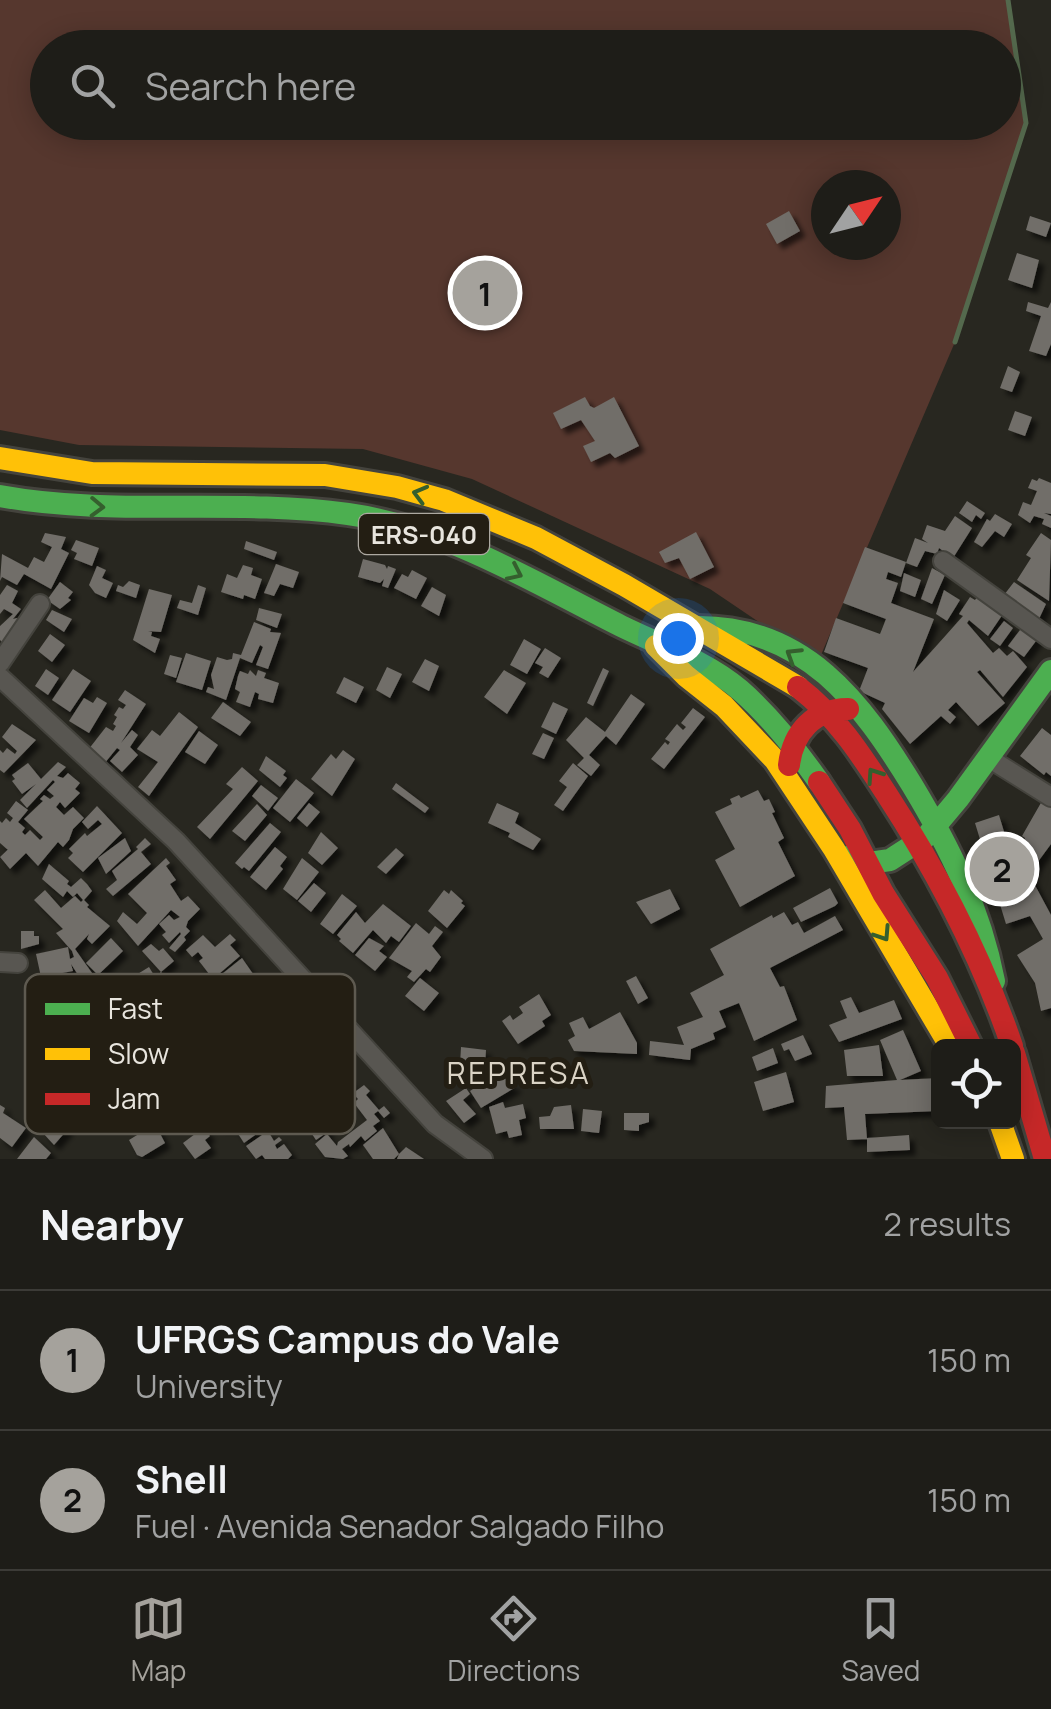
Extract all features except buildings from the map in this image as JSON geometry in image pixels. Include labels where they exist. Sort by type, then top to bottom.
[{"type":"main road","name":"ERS-040","points":[[0,458],[55,469],[135,475],[347,476],[431,496],[590,566],[697,627],[828,709],[927,833],[997,998],[1009,1039]]},
{"type":"main road","name":"ERS-040","points":[[0,496],[55,506],[263,508],[350,514],[420,532],[480,557],[699,664],[739,689],[792,744],[832,800],[968,1039]]},
{"type":"main road","points":[[697,627],[718,624],[738,628],[775,643],[841,686],[868,716],[908,778],[927,833]]},
{"type":"main road","points":[[651,642],[724,706],[775,760],[834,849],[946,1039]]},
{"type":"main road","points":[[834,849],[870,864],[889,860],[927,833],[1051,670]]},
{"type":"main road","points":[[790,781],[792,744],[809,722],[828,709],[845,708],[868,716]]},
{"type":"main road","points":[[908,778],[938,784],[984,760]]},
{"type":"main road","name":"ERS-040","points":[[1021,1078],[1045,1159]]},
{"type":"main road","points":[[1002,1129],[1013,1159]]},
{"type":"street","points":[[943,561],[1051,639]]},
{"type":"street","points":[[0,663],[40,604]]},
{"type":"street","points":[[0,677],[176,840],[298,974]]},
{"type":"street","points":[[984,760],[1051,797]]},
{"type":"street","points":[[355,1036],[435,1124],[483,1159]]},
{"type":"street","points":[[1021,1121],[1034,1119]]},
{"type":"shaded area","points":[[0,0],[1008,0],[1012,30],[30,30],[30,140],[1020,140],[955,342],[818,662],[710,589],[472,479],[363,449],[79,445],[0,430]]},
{"type":"shaded area","points":[[1021,89],[1026,123],[1021,138]]},
{"type":"waterway","points":[[1008,0],[1012,30]]},
{"type":"waterway","points":[[1021,89],[1026,123],[1021,138]]},
{"type":"waterway","points":[[955,342],[1020,140]]},
{"type":"traffic: fast","points":[[0,496],[130,507],[304,509],[348,514],[419,531],[488,559],[713,671],[762,711],[819,782]]},
{"type":"traffic: fast","points":[[697,627],[735,630],[769,640],[826,674],[850,698],[893,754],[951,856],[981,929],[994,981]]},
{"type":"traffic: fast","points":[[848,857],[869,863],[890,860],[927,836],[1051,671]]},
{"type":"traffic: slow","points":[[0,458],[92,473],[325,475],[397,487],[444,500],[536,538],[798,687]]},
{"type":"traffic: slow","points":[[656,646],[724,706],[775,760],[834,849],[946,1039]]},
{"type":"traffic: slow","points":[[1002,1129],[1013,1159]]},
{"type":"traffic: jam","points":[[798,687],[846,736],[923,853],[972,947],[1010,1039]]},
{"type":"traffic: jam","points":[[789,765],[795,742],[807,725],[825,713],[848,709]]},
{"type":"traffic: jam","points":[[819,782],[937,978],[968,1039]]},
{"type":"traffic: jam","points":[[1021,1077],[1045,1159]]},
{"type":"place","name":"UFRGS Campus do Vale","points":[[485,293]]},
{"type":"place","name":"Shell","points":[[1002,869]]},
{"type":"district","name":"REPRESA","points":[[519,1072]]}]
